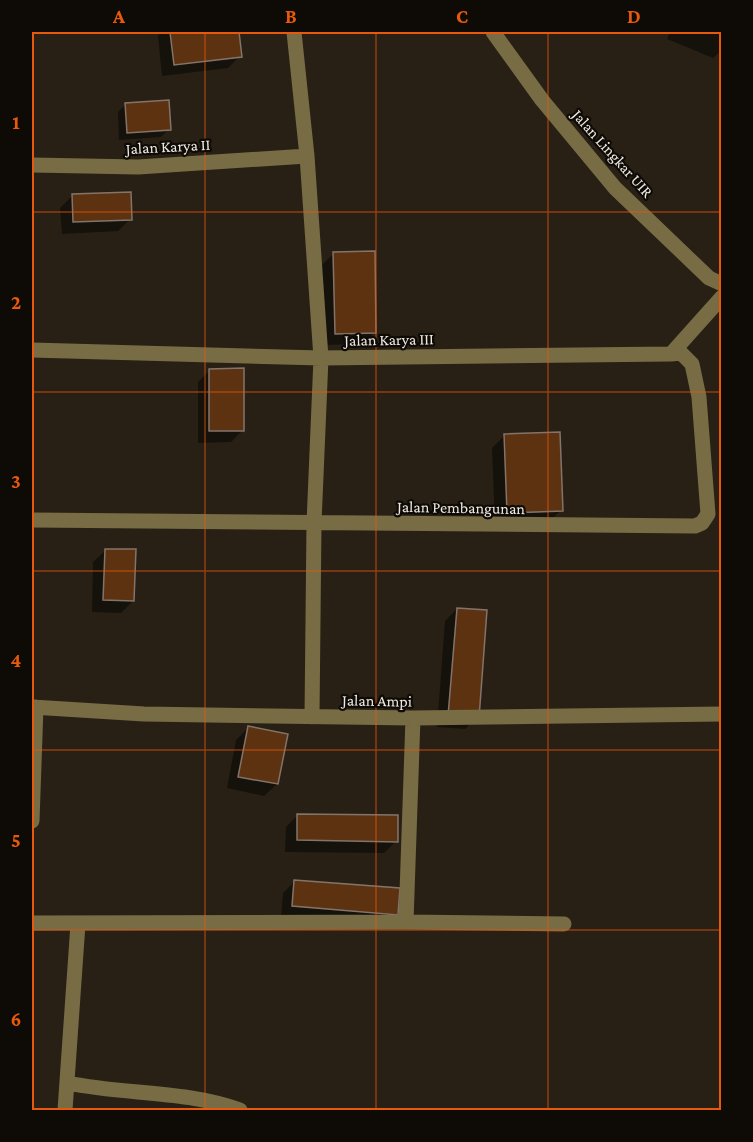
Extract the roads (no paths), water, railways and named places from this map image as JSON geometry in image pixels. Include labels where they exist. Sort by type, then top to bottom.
[{"type":"street","points":[[294,32],[307,156],[321,358],[314,523],[312,717]]},
{"type":"street","name":"Jalan Lingkar UIR","points":[[493,32],[542,100],[615,188],[709,278],[722,284]]},
{"type":"street","name":"Jalan Karya II","points":[[32,165],[138,167],[307,156]]},
{"type":"street","points":[[671,354],[722,297]]},
{"type":"street","name":"Jalan Karya III","points":[[32,350],[321,358],[671,354]]},
{"type":"street","name":"Jalan Pembangunan","points":[[32,520],[695,526],[702,523],[708,514],[699,397],[692,364],[681,353],[671,354]]},
{"type":"street","points":[[32,821],[34,707]]},
{"type":"street","name":"Jalan Ampi","points":[[34,707],[144,714],[312,717],[722,714]]},
{"type":"street","points":[[406,922],[413,718]]},
{"type":"street","points":[[32,923],[564,924]]},
{"type":"street","points":[[66,1110],[78,924]]},
{"type":"street","points":[[68,1083],[98,1089],[201,1099],[240,1110]]}]
